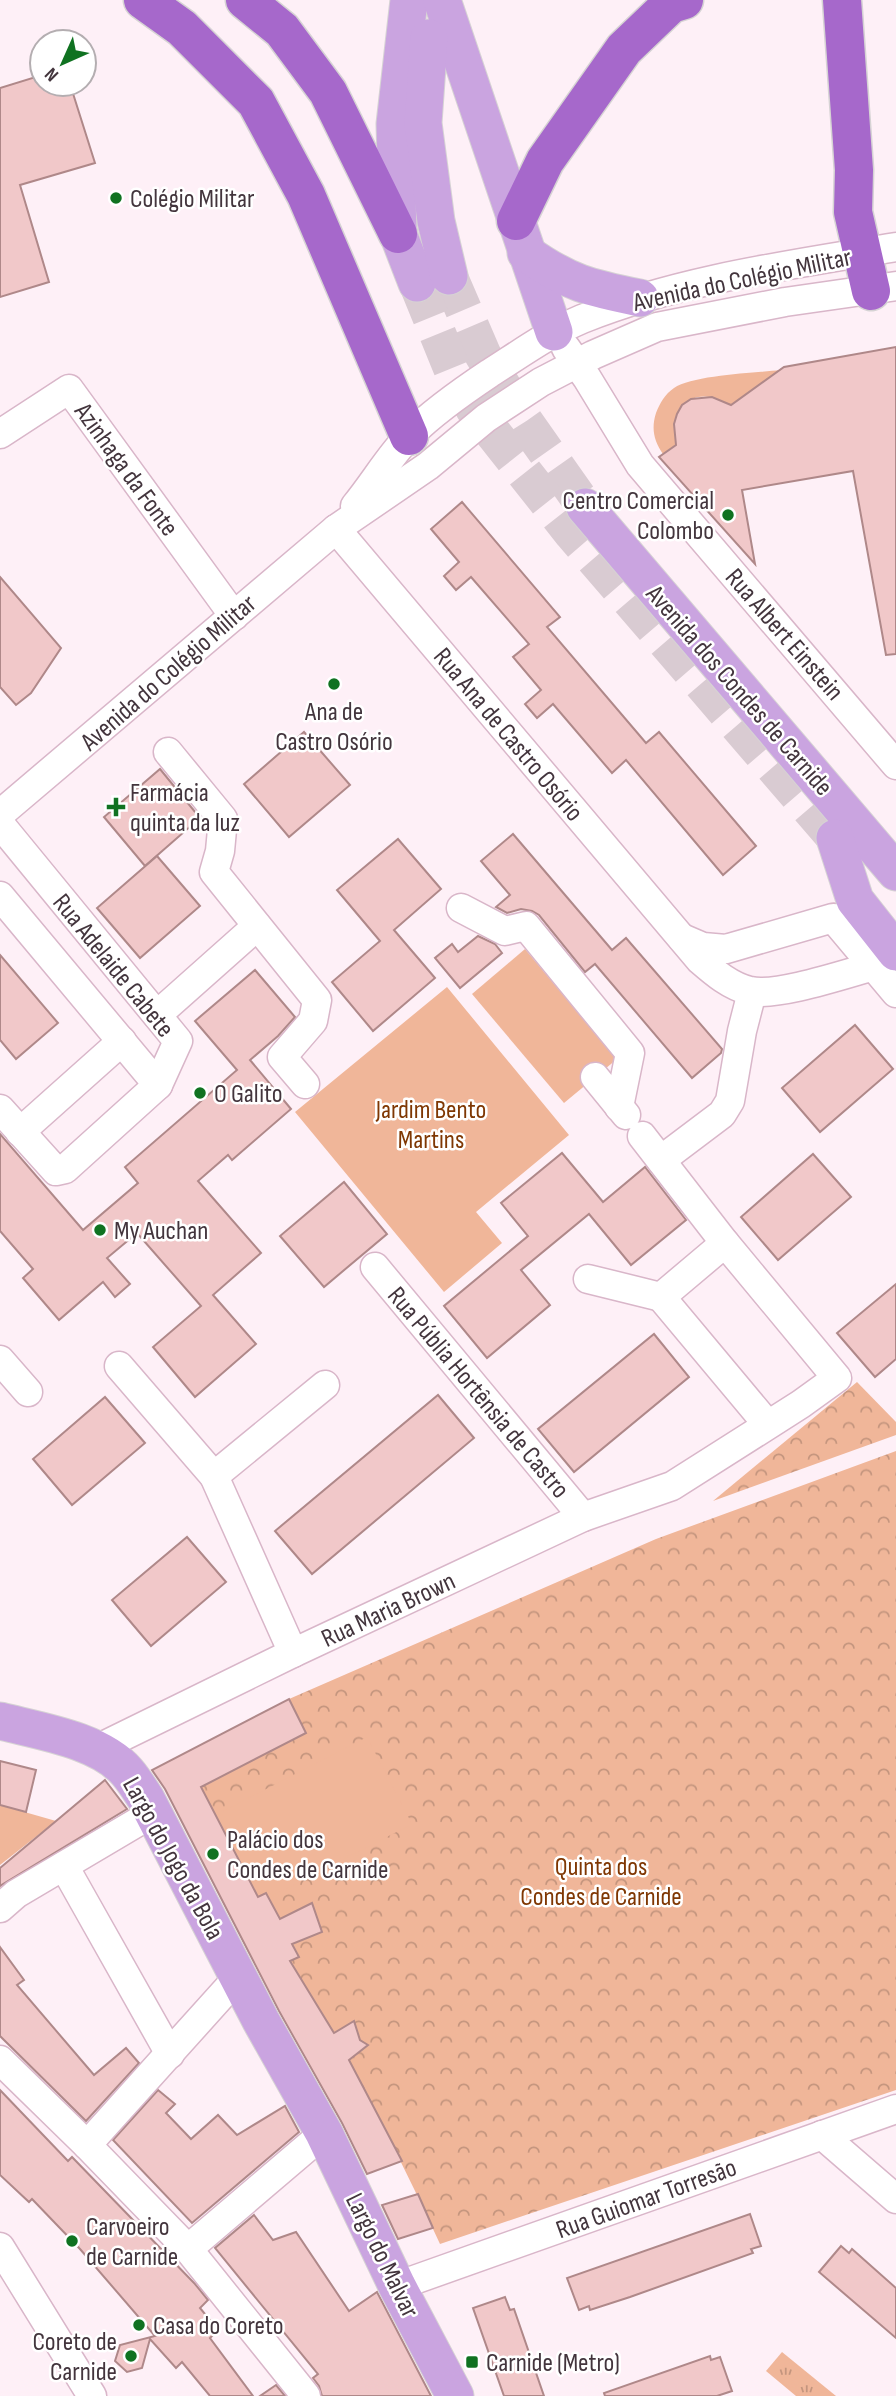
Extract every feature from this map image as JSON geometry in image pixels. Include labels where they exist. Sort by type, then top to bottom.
[{"type":"highway","points":[[143,0],[182,27],[256,102],[306,195],[409,436]]},
{"type":"highway","points":[[244,0],[282,30],[328,92],[398,234]]},
{"type":"highway","points":[[521,237],[545,161],[624,49],[671,4],[684,0]]},
{"type":"highway","points":[[842,0],[853,170],[853,212],[879,250],[884,288]]},
{"type":"main road","points":[[409,0],[395,124],[398,234],[433,280],[436,221],[423,122],[432,0]]},
{"type":"main road","points":[[442,0],[554,332]]},
{"type":"main road","points":[[521,237],[551,271],[573,282],[640,298]]},
{"type":"main road","name":"Avenida dos Condes de Carnide","points":[[585,507],[896,872]]},
{"type":"main road","points":[[885,959],[855,900],[835,838],[896,913]]},
{"type":"main road","points":[[0,1721],[97,1749]]},
{"type":"main road","name":"Largo do Jogo da Bola","points":[[97,1749],[127,1772],[146,1799],[261,2021],[324,2133]]},
{"type":"main road","name":"Largo do Malvar","points":[[324,2133],[397,2286],[453,2389]]},
{"type":"street","name":"Avenida do Colégio Militar","points":[[336,529],[409,436],[471,386],[554,332],[640,298],[744,273],[879,250]]},
{"type":"street","name":"Avenida do Colégio Militar","points":[[0,814],[336,529],[428,466],[486,418],[541,382],[577,362],[657,327],[785,302],[884,288]]},
{"type":"street","name":"Rua Albert Einstein","points":[[554,332],[577,362],[640,465],[896,765]]},
{"type":"street","name":"Azinhaga da Fonte","points":[[0,434],[69,389],[234,616]]},
{"type":"street","name":"Rua Ana de Castro Osório","points":[[336,529],[682,938],[715,974],[752,992]]},
{"type":"street","points":[[168,752],[223,819],[220,851],[214,872],[317,1000],[313,1021],[282,1057],[305,1084]]},
{"type":"street","name":"Rua Adelaide Cabete","points":[[0,824],[178,1041],[158,1084],[0,896]]},
{"type":"street","points":[[461,908],[505,931],[526,926],[630,1053],[630,1121]]},
{"type":"street","points":[[682,938],[703,947],[726,948],[833,918],[885,959],[896,993]]},
{"type":"street","points":[[157,1015],[257,926]]},
{"type":"street","points":[[661,1160],[722,1114],[730,1101],[752,992],[778,990],[885,959]]},
{"type":"street","points":[[20,1132],[122,1041]]},
{"type":"street","points":[[595,1077],[724,1243],[661,1297]]},
{"type":"street","points":[[0,1109],[56,1171],[65,1169],[158,1084]]},
{"type":"street","name":"Rua Maria Brown","points":[[97,1749],[293,1653],[583,1517],[672,1486],[837,1378],[724,1243]]},
{"type":"street","name":"Rua Públia Hortênsia de Castro","points":[[375,1267],[583,1517]]},
{"type":"street","points":[[588,1279],[661,1297],[768,1425]]},
{"type":"street","points":[[0,1360],[29,1392]]},
{"type":"street","points":[[119,1366],[214,1476],[293,1653]]},
{"type":"street","points":[[214,1476],[325,1385]]},
{"type":"street","name":"Largo do Jogo da Bola","points":[[0,1908],[16,1894],[136,1823]]},
{"type":"street","points":[[64,1866],[170,2054]]},
{"type":"street","points":[[88,2144],[239,1976]]},
{"type":"street","points":[[0,2060],[88,2144],[188,2249],[306,2396]]},
{"type":"street","name":"Rua Guiomar Torresão","points":[[397,2286],[896,2109]]},
{"type":"street","points":[[188,2249],[324,2133]]},
{"type":"street","points":[[822,2135],[896,2199]]},
{"type":"street","points":[[0,2247],[92,2396]]},
{"type":"green space","points":[[780,370],[729,407],[707,397],[696,397],[687,402],[676,419],[678,443],[663,454],[654,435],[654,419],[663,399],[674,388],[710,377]]},
{"type":"green space","points":[[525,949],[617,1059],[564,1103],[472,994]]},
{"type":"green space","name":"Jardim Bento Martins","points":[[447,987],[569,1135],[476,1212],[502,1243],[444,1292],[295,1112]]},
{"type":"green space","points":[[857,1382],[896,1422],[896,1435],[713,1501]]},
{"type":"green space","name":"Quinta dos Condes de Carnide","points":[[896,1451],[896,2090],[440,2244],[369,2100],[290,1961],[299,1956],[268,1898],[258,1897],[201,1787],[306,1733],[289,1699],[656,1539]]},
{"type":"green space","points":[[367,1737],[412,1824],[268,1898],[258,1897],[216,1815]]},
{"type":"green space","points":[[0,1805],[56,1821],[0,1865]]},
{"type":"green space","points":[[782,2352],[836,2396],[796,2396],[766,2371]]},
{"type":"building","points":[[28,79],[28,98],[74,98],[95,163],[20,185],[49,282],[0,297],[0,88]]},
{"type":"building","name":"Centro Comercial Colombo","points":[[896,347],[896,654],[886,655],[853,471],[742,490],[755,564],[659,457],[676,445],[674,424],[677,414],[682,405],[691,399],[712,397],[731,405],[784,367]]},
{"type":"building","points":[[462,502],[560,617],[547,627],[646,743],[659,732],[756,846],[723,875],[626,760],[612,773],[553,704],[537,718],[525,704],[541,690],[513,657],[529,644],[471,577],[456,590],[444,576],[459,562],[431,529]]},
{"type":"building","points":[[0,577],[61,648],[31,693],[16,705],[0,687]]},
{"type":"building","points":[[304,732],[350,785],[289,837],[244,784]]},
{"type":"building","points":[[160,769],[200,818],[145,866],[104,817]]},
{"type":"building","points":[[513,834],[612,950],[626,938],[722,1049],[721,1053],[692,1078],[595,964],[585,972],[539,915],[521,909],[507,913],[496,907],[510,895],[481,861]]},
{"type":"building","points":[[398,839],[441,889],[394,930],[435,978],[373,1031],[332,982],[380,941],[337,890]]},
{"type":"building","points":[[157,856],[200,906],[140,958],[97,908]]},
{"type":"building","points":[[478,936],[495,944],[502,953],[460,988],[435,958],[452,944],[458,952]]},
{"type":"building","points":[[0,955],[58,1023],[16,1059],[0,1040]]},
{"type":"building","points":[[255,970],[295,1017],[250,1060],[291,1109],[232,1160],[228,1155],[198,1181],[261,1253],[213,1295],[256,1344],[195,1397],[153,1347],[201,1306],[137,1233],[107,1258],[130,1284],[115,1297],[103,1282],[59,1320],[23,1278],[33,1269],[0,1231],[0,1134],[83,1230],[138,1183],[125,1167],[237,1070],[195,1021]]},
{"type":"building","points":[[855,1025],[893,1069],[820,1132],[782,1088]]},
{"type":"building","points":[[562,1153],[603,1202],[645,1167],[686,1220],[631,1265],[589,1214],[521,1270],[550,1305],[487,1358],[444,1306],[528,1236],[501,1203]]},
{"type":"building","points":[[813,1154],[851,1197],[778,1260],[741,1217]]},
{"type":"building","points":[[344,1182],[387,1234],[324,1287],[280,1236]]},
{"type":"building","points":[[896,1284],[896,1359],[875,1377],[837,1333]]},
{"type":"building","points":[[654,1334],[689,1377],[574,1472],[538,1429]]},
{"type":"building","points":[[438,1395],[474,1438],[312,1574],[275,1531]]},
{"type":"building","points":[[105,1397],[145,1443],[72,1505],[33,1459]]},
{"type":"building","points":[[187,1537],[226,1582],[151,1646],[112,1600]]},
{"type":"building","points":[[289,1699],[306,1733],[201,1787],[258,1897],[266,1893],[280,1919],[312,1903],[322,1932],[292,1944],[299,1957],[290,1961],[334,2033],[354,2021],[360,2040],[368,2045],[349,2060],[402,2161],[367,2174],[342,2123],[279,2011],[165,1789],[152,1770]]},
{"type":"building","points":[[0,1761],[36,1770],[26,1812],[0,1805]]},
{"type":"building","points":[[105,1780],[127,1809],[0,1886],[0,1868]]},
{"type":"building","points":[[0,1947],[24,1980],[17,1985],[94,2075],[126,2048],[139,2063],[86,2121],[0,2036]]},
{"type":"building","points":[[0,2090],[68,2161],[72,2157],[195,2284],[208,2300],[200,2308],[218,2330],[210,2338],[253,2396],[210,2396],[182,2362],[176,2368],[150,2339],[142,2368],[127,2372],[115,2361],[120,2345],[155,2336],[80,2249],[32,2199],[29,2202],[0,2175]]},
{"type":"building","points":[[158,2090],[175,2104],[166,2113],[191,2139],[218,2115],[237,2135],[285,2106],[299,2132],[192,2223],[113,2140]]},
{"type":"building","points":[[418,2194],[433,2228],[398,2239],[382,2205]]},
{"type":"building","points":[[750,2214],[761,2246],[751,2249],[753,2253],[630,2297],[590,2310],[589,2306],[579,2310],[567,2278]]},
{"type":"building","points":[[254,2215],[273,2240],[296,2232],[349,2311],[377,2292],[431,2396],[322,2396],[313,2378],[318,2374],[215,2248]]},
{"type":"building","points":[[841,2246],[849,2253],[852,2249],[896,2288],[896,2338],[819,2272]]},
{"type":"building","points":[[505,2297],[510,2310],[514,2309],[544,2396],[504,2396],[473,2308]]},
{"type":"building","points":[[710,2356],[711,2360],[720,2357],[732,2391],[717,2396],[605,2396],[604,2393]]},
{"type":"building","points":[[276,2385],[285,2396],[260,2396]]},
{"type":"tunnel","points":[[449,276],[483,355],[525,422],[585,507]]},
{"type":"tunnel","points":[[417,283],[452,369],[474,409],[572,533],[835,838]]},
{"type":"place","name":"Colégio Militar","points":[[116,198]]},
{"type":"place","name":"Centro Comercial Colombo","points":[[728,515]]},
{"type":"place","name":"Ana de Castro Osório","points":[[334,684]]},
{"type":"place","name":"Farmácia quinta da luz","points":[[116,807]]},
{"type":"place","name":"O Galito","points":[[200,1093]]},
{"type":"place","name":"My Auchan","points":[[100,1230]]},
{"type":"place","name":"Palácio dos Condes de Carnide","points":[[213,1854]]},
{"type":"place","name":"Carvoeiro de Carnide","points":[[72,2241]]},
{"type":"place","name":"Casa do Coreto","points":[[139,2325]]},
{"type":"place","name":"Coreto de Carnide","points":[[131,2356]]},
{"type":"place","name":"Carnide (Metro)","points":[[472,2362]]}]
